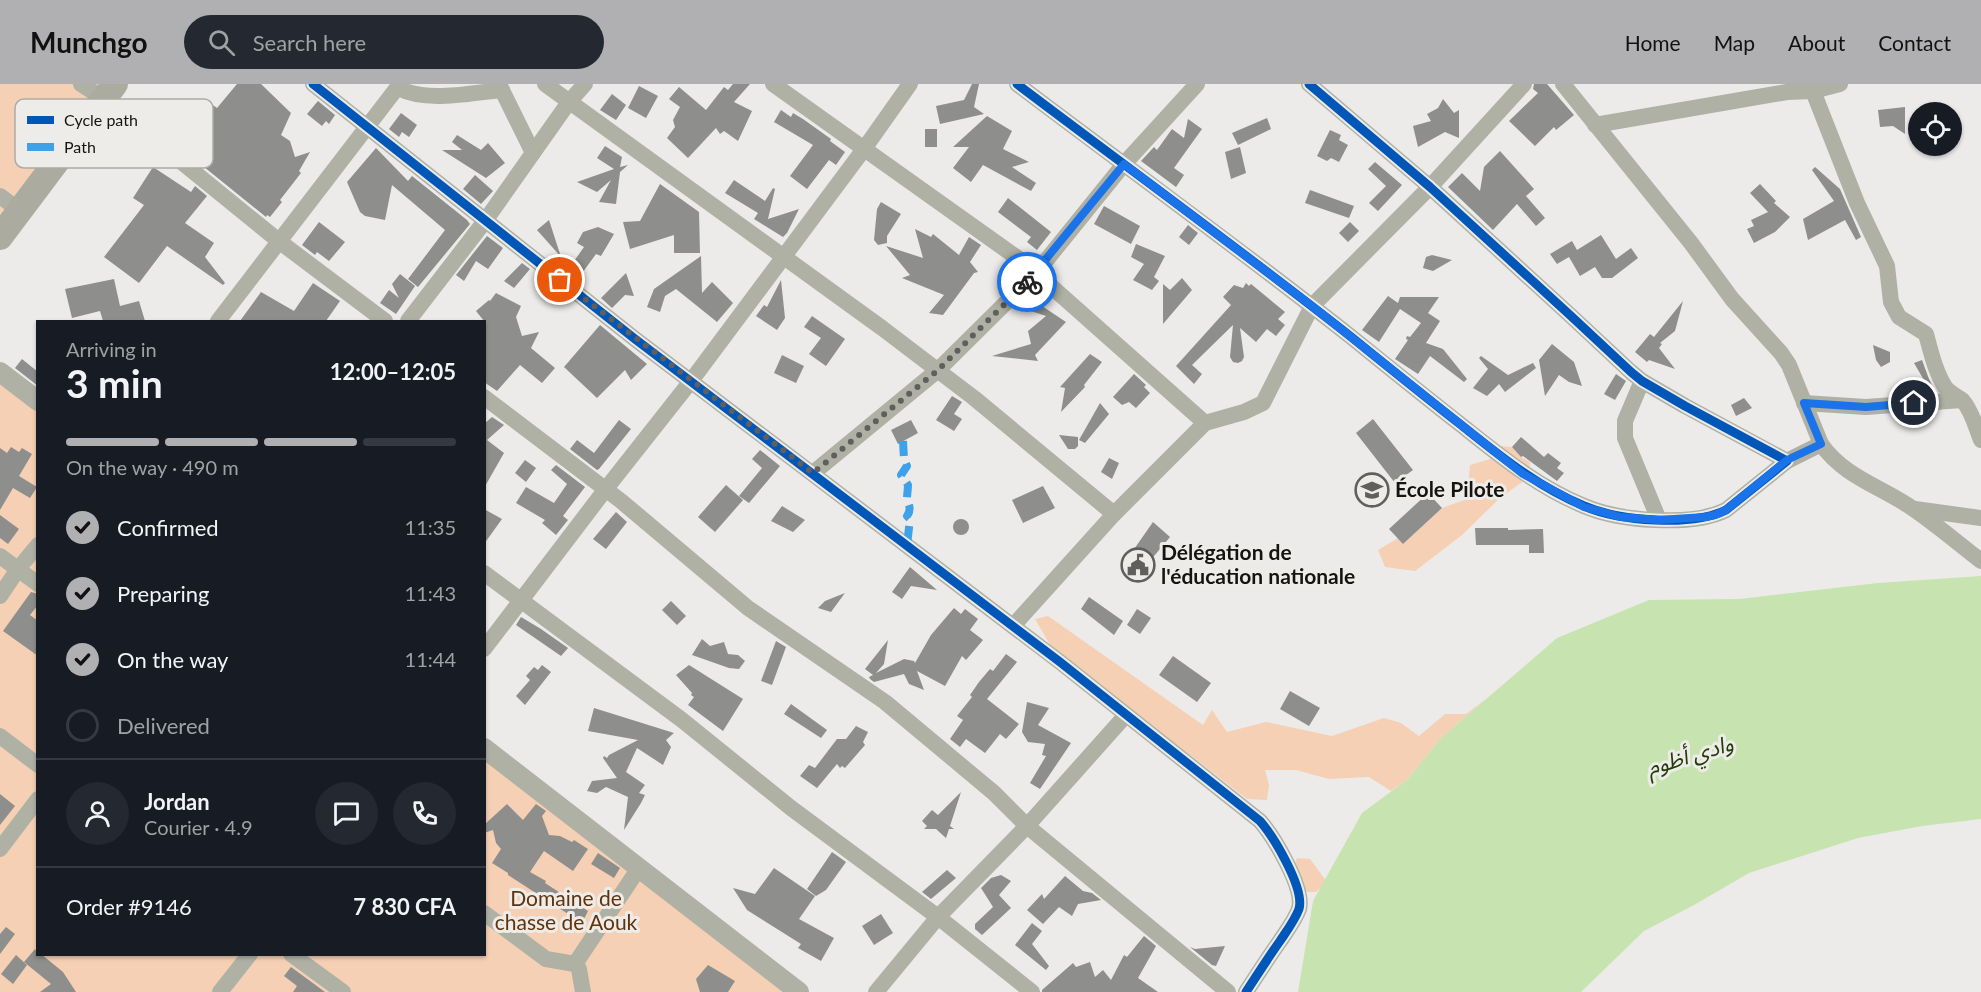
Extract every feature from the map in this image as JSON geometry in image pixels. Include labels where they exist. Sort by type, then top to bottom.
[{"type":"main road","points":[[0,237],[10,204],[42,168]]},
{"type":"street","points":[[81,84],[109,92]]},
{"type":"street","points":[[313,84],[485,221],[1012,626],[1260,821],[1269,832],[1296,885],[1300,900],[1299,909],[1288,929],[1246,992]]},
{"type":"street","points":[[546,84],[938,370],[1114,514]]},
{"type":"street","points":[[409,320],[485,221],[569,102],[585,84]]},
{"type":"street","points":[[773,84],[1026,264],[1205,423]]},
{"type":"street","points":[[486,646],[784,258],[910,84]]},
{"type":"street","points":[[1017,84],[1312,306],[1523,474],[1584,507],[1620,517],[1659,520],[1715,515],[1726,510],[1787,460],[1821,444]]},
{"type":"street","points":[[813,473],[938,370],[1036,273],[1124,164],[1197,84]]},
{"type":"street","points":[[1309,84],[1430,187],[1642,381],[1787,460]]},
{"type":"street","points":[[1012,626],[1114,514],[1205,423],[1235,415],[1263,403],[1312,306],[1430,187],[1524,84]]},
{"type":"street","points":[[1563,84],[1732,299],[1781,353],[1789,365],[1821,444],[1831,458],[1846,470],[1914,509],[1981,561]]},
{"type":"street","points":[[1595,125],[1840,84]]},
{"type":"street","points":[[219,320],[399,86],[409,94],[424,96],[501,87],[533,153]]},
{"type":"street","points":[[1813,90],[1857,203],[1887,266],[1891,302],[1899,317],[1926,334],[1934,364],[1944,385],[1950,393],[1962,400],[1981,440]]},
{"type":"street","points":[[196,168],[280,242],[384,320]]},
{"type":"street","points":[[0,372],[36,399]]},
{"type":"street","points":[[1642,381],[1626,421],[1625,438],[1659,520]]},
{"type":"street","points":[[486,399],[605,490],[748,608],[885,702],[994,793],[1027,826],[1228,992]]},
{"type":"street","points":[[1804,403],[1866,407],[1962,400]]},
{"type":"street","points":[[1914,509],[1981,518]]},
{"type":"street","points":[[0,596],[36,547]]},
{"type":"street","points":[[0,556],[36,582]]},
{"type":"street","points":[[486,575],[682,720],[791,808],[938,917],[1032,992]]},
{"type":"street","points":[[876,992],[938,917],[1027,826],[1126,715]]},
{"type":"street","points":[[0,736],[36,763]]},
{"type":"street","points":[[486,750],[799,992]]},
{"type":"street","points":[[0,849],[36,802]]},
{"type":"street","points":[[575,964],[639,868]]},
{"type":"street","points":[[486,914],[546,958],[575,964],[579,969],[583,992]]},
{"type":"street","points":[[220,992],[248,956]]},
{"type":"street","points":[[294,956],[343,992]]},
{"type":"green space","points":[[0,84],[115,84],[104,99],[15,99],[15,168],[53,168],[0,239]]},
{"type":"green space","name":"Domaine de chasse de Aouk","points":[[0,371],[36,399],[36,956],[486,956],[486,749],[799,992],[0,992]]},
{"type":"green space","points":[[1499,446],[1512,447],[1521,457],[1530,462],[1529,477],[1500,498],[1462,535],[1415,571],[1385,567],[1378,550],[1398,538],[1403,544],[1442,508],[1467,499],[1470,465],[1490,459]]},
{"type":"green space","points":[[1048,616],[1203,725],[1212,710],[1227,732],[1266,722],[1332,736],[1384,718],[1401,723],[1419,736],[1445,714],[1466,714],[1487,698],[1441,738],[1408,779],[1391,791],[1369,777],[1329,779],[1296,770],[1265,770],[1269,785],[1267,800],[1247,799],[1189,754],[1060,662],[1035,619]]},
{"type":"green space","points":[[1297,858],[1310,859],[1327,882],[1316,892],[1307,892],[1291,874]]},
{"type":"water","name":"وادي أظوم","points":[[1981,576],[1981,819],[1922,826],[1858,838],[1749,873],[1644,931],[1581,992],[1298,992],[1313,901],[1362,813],[1408,779],[1441,738],[1557,638],[1649,600],[1739,599],[1878,583]]},
{"type":"building","points":[[237,84],[261,84],[291,113],[281,135],[290,141],[295,157],[310,152],[299,171],[301,173],[270,217],[267,215],[266,217],[205,168],[213,168],[213,105],[217,108]]},
{"type":"building","points":[[733,84],[750,84],[734,102],[752,111],[738,141],[724,131],[720,134],[716,128],[688,158],[667,138],[675,127],[673,120],[680,107],[669,99],[679,87],[706,110],[724,87],[728,90]]},
{"type":"building","points":[[972,84],[979,84],[974,107],[984,114],[940,124],[936,106],[964,100]]},
{"type":"building","points":[[1534,84],[1547,84],[1574,115],[1556,130],[1554,127],[1535,146],[1509,121],[1538,93],[1533,89]]},
{"type":"building","points":[[639,86],[658,96],[646,118],[628,108]]},
{"type":"building","points":[[612,94],[626,105],[616,120],[600,110]]},
{"type":"building","points":[[1443,99],[1454,113],[1459,110],[1459,138],[1445,132],[1418,147],[1413,126],[1431,121],[1427,114],[1438,108]]},
{"type":"building","points":[[318,101],[335,115],[329,124],[326,121],[322,126],[307,114]]},
{"type":"building","points":[[1905,107],[1905,134],[1893,126],[1880,127],[1878,110]]},
{"type":"building","points":[[781,110],[791,117],[793,113],[803,119],[845,152],[836,165],[829,160],[807,189],[790,176],[813,145],[774,122]]},
{"type":"building","points":[[401,113],[417,125],[409,137],[402,132],[399,137],[389,129]]},
{"type":"building","points":[[987,116],[1012,131],[1003,149],[1029,162],[1012,167],[1036,183],[1031,191],[983,165],[971,182],[953,168],[969,147],[953,147]]},
{"type":"building","points":[[1267,118],[1271,129],[1238,145],[1232,133]]},
{"type":"building","points":[[1188,119],[1202,129],[1174,168],[1184,175],[1176,187],[1141,161],[1154,147],[1157,150],[1172,129],[1184,138]]},
{"type":"building","points":[[925,129],[937,129],[937,147],[925,147]]},
{"type":"building","points":[[1330,130],[1341,135],[1339,140],[1348,145],[1339,162],[1331,158],[1327,161],[1317,156]]},
{"type":"building","points":[[457,135],[481,150],[488,143],[505,163],[486,178],[442,150],[462,150],[452,142]]},
{"type":"building","points":[[605,146],[622,157],[620,167],[628,165],[620,172],[616,204],[599,202],[611,180],[597,192],[577,182],[614,169],[597,158]]},
{"type":"building","points":[[1240,147],[1246,173],[1231,179],[1225,152]]},
{"type":"building","points":[[376,148],[408,181],[412,176],[470,224],[418,287],[408,279],[445,230],[392,185],[385,220],[365,216],[360,212],[347,182]]},
{"type":"building","points":[[1500,151],[1534,189],[1526,196],[1545,218],[1536,226],[1517,204],[1493,230],[1448,187],[1462,173],[1480,191],[1484,167]]},
{"type":"building","points":[[1375,162],[1402,185],[1378,211],[1369,203],[1386,186],[1368,169]]},
{"type":"building","points":[[1815,167],[1840,189],[1861,237],[1856,240],[1845,220],[1808,240],[1803,219],[1834,201],[1812,170]]},
{"type":"building","points":[[152,168],[191,192],[195,186],[207,196],[185,223],[214,243],[205,257],[225,283],[223,285],[167,246],[139,283],[104,257],[144,205],[133,198]]},
{"type":"building","points":[[475,175],[493,191],[481,204],[463,189]]},
{"type":"building","points":[[734,180],[765,201],[773,188],[775,189],[768,219],[799,209],[783,237],[754,219],[758,213],[725,193]]},
{"type":"building","points":[[660,184],[699,212],[700,253],[674,253],[674,235],[630,249],[623,222],[640,221]]},
{"type":"building","points":[[1760,184],[1776,201],[1774,203],[1790,217],[1775,232],[1754,243],[1747,229],[1754,226],[1751,220],[1768,212],[1750,193]]},
{"type":"building","points":[[1310,190],[1354,206],[1349,218],[1305,203]]},
{"type":"building","points":[[1008,198],[1051,232],[1037,250],[1027,242],[1031,237],[998,212]]},
{"type":"building","points":[[881,202],[901,214],[887,236],[887,243],[878,245],[874,240],[877,209]]},
{"type":"building","points":[[1104,206],[1140,226],[1131,244],[1094,224]]},
{"type":"building","points":[[549,220],[561,257],[537,230]]},
{"type":"building","points":[[319,222],[345,242],[329,261],[317,252],[315,255],[302,245]]},
{"type":"building","points":[[1350,222],[1359,231],[1348,242],[1339,233]]},
{"type":"building","points":[[1188,225],[1198,233],[1189,245],[1179,237]]},
{"type":"building","points":[[598,227],[614,234],[601,256],[596,254],[577,280],[567,271],[584,247],[577,243],[583,232]]},
{"type":"building","points":[[915,229],[931,237],[933,234],[959,255],[969,237],[981,245],[970,262],[978,272],[974,273],[943,315],[929,313],[944,295],[902,278],[910,275],[886,246],[923,258]]},
{"type":"building","points":[[1601,235],[1616,259],[1631,248],[1638,258],[1612,278],[1602,278],[1595,267],[1580,276],[1569,257],[1557,264],[1550,254],[1572,241],[1577,250]]},
{"type":"building","points":[[487,236],[503,248],[488,269],[476,261],[464,281],[456,275]]},
{"type":"building","points":[[1136,244],[1165,256],[1154,277],[1159,281],[1152,290],[1133,280],[1144,264],[1131,257]]},
{"type":"building","points":[[1432,255],[1452,260],[1433,271],[1423,268],[1426,257]]},
{"type":"building","points":[[701,256],[702,293],[712,282],[733,303],[717,322],[676,289],[665,296],[660,312],[647,307],[654,289]]},
{"type":"building","points":[[522,263],[530,269],[514,288],[504,281]]},
{"type":"building","points":[[626,273],[634,296],[625,295],[612,308],[601,298]]},
{"type":"building","points":[[400,274],[415,286],[396,314],[380,303],[389,290],[399,298],[392,284]]},
{"type":"building","points":[[1182,278],[1192,290],[1163,324],[1163,284],[1170,290]]},
{"type":"building","points":[[114,279],[120,306],[139,301],[145,320],[103,320],[100,311],[72,318],[65,289]]},
{"type":"building","points":[[781,280],[785,318],[777,330],[756,316],[764,305],[767,307]]},
{"type":"building","points":[[313,283],[340,301],[327,320],[241,320],[261,292],[294,311]]},
{"type":"building","points":[[1246,283],[1249,286],[1251,284],[1285,312],[1278,319],[1285,325],[1276,336],[1267,329],[1256,342],[1240,328],[1244,357],[1238,363],[1233,362],[1230,357],[1233,325],[1192,365],[1202,374],[1194,384],[1176,366],[1231,305],[1223,297],[1234,285],[1243,288]]},
{"type":"building","points":[[496,293],[521,306],[516,317],[522,336],[539,332],[531,348],[555,368],[542,383],[520,365],[497,391],[486,383],[486,320],[483,320],[476,311],[490,301]]},
{"type":"building","points":[[1388,296],[1398,303],[1400,297],[1439,297],[1428,313],[1440,321],[1426,343],[1443,349],[1467,379],[1464,382],[1430,356],[1418,374],[1395,359],[1408,340],[1407,336],[1410,337],[1421,323],[1400,309],[1379,342],[1362,330]]},
{"type":"building","points":[[1030,298],[1066,322],[1035,355],[1038,361],[992,356],[1031,344],[1028,331],[1046,316],[1025,309],[1024,300]]},
{"type":"building","points":[[1683,301],[1675,331],[1660,343],[1662,344],[1659,348],[1675,369],[1649,360],[1647,362],[1635,352],[1650,334],[1654,337]]},
{"type":"building","points":[[812,316],[845,339],[826,366],[809,354],[821,338],[804,327]]},
{"type":"building","points":[[600,325],[647,364],[631,380],[625,370],[597,398],[564,367]]},
{"type":"building","points":[[1552,344],[1574,362],[1582,386],[1569,382],[1559,375],[1545,396],[1539,360]]},
{"type":"building","points":[[1873,345],[1890,352],[1890,362],[1881,367],[1876,360]]},
{"type":"building","points":[[1090,354],[1102,362],[1084,385],[1085,387],[1061,412],[1065,388],[1060,387]]},
{"type":"building","points":[[782,355],[804,366],[796,383],[774,373]]},
{"type":"building","points":[[1481,356],[1508,375],[1533,363],[1536,368],[1505,392],[1499,384],[1487,396],[1473,388],[1488,369],[1479,358]]},
{"type":"building","points":[[22,359],[36,370],[36,384],[15,368]]},
{"type":"building","points":[[1922,360],[1935,391],[1931,392],[1914,363]]},
{"type":"building","points":[[1134,374],[1146,385],[1144,387],[1150,393],[1136,408],[1129,402],[1122,405],[1113,397]]},
{"type":"building","points":[[1616,374],[1626,381],[1615,400],[1604,394]]},
{"type":"building","points":[[952,396],[962,402],[954,414],[962,419],[954,431],[936,420]]},
{"type":"building","points":[[1744,398],[1752,408],[1736,416],[1731,405]]},
{"type":"building","points":[[1100,403],[1109,414],[1085,443],[1079,440]]},
{"type":"building","points":[[492,417],[504,425],[487,440],[504,453],[486,484],[486,422]]},
{"type":"building","points":[[1373,419],[1413,470],[1395,483],[1356,433]]},
{"type":"building","points":[[619,420],[631,429],[599,469],[597,470],[570,449],[577,440],[594,453]]},
{"type":"building","points":[[911,420],[918,433],[898,444],[891,430]]},
{"type":"building","points":[[1059,435],[1078,437],[1078,446],[1075,449],[1068,449]]},
{"type":"building","points":[[1521,437],[1544,457],[1548,453],[1561,463],[1557,468],[1564,473],[1557,481],[1523,456],[1521,457],[1512,447]]},
{"type":"building","points":[[11,447],[19,452],[22,448],[32,454],[19,476],[36,489],[30,498],[13,488],[0,510],[0,448],[7,453]]},
{"type":"building","points":[[760,450],[780,466],[749,503],[739,496],[762,468],[752,459]]},
{"type":"building","points":[[1109,458],[1119,463],[1112,479],[1101,472]]},
{"type":"building","points":[[525,460],[536,468],[526,482],[515,473]]},
{"type":"building","points":[[556,465],[585,487],[563,516],[568,520],[556,535],[542,523],[545,520],[516,503],[526,487],[554,503],[567,484],[551,470]]},
{"type":"building","points":[[726,485],[743,500],[715,532],[698,517]]},
{"type":"building","points":[[1043,486],[1055,508],[1023,523],[1012,500]]},
{"type":"building","points":[[1428,493],[1442,508],[1403,544],[1389,529]]},
{"type":"building","points":[[782,506],[805,520],[793,532],[771,521]]},
{"type":"building","points":[[486,510],[502,519],[486,541]]},
{"type":"building","points":[[616,512],[627,522],[606,549],[593,539]]},
{"type":"building","points":[[0,515],[19,529],[8,544],[0,538]]},
{"type":"building","points":[[958,519],[964,519],[969,527],[967,533],[958,535],[953,530],[953,524]]},
{"type":"building","points":[[1153,522],[1170,537],[1139,574],[1123,565]]},
{"type":"building","points":[[1475,528],[1543,529],[1544,553],[1529,553],[1529,545],[1476,545]]},
{"type":"building","points":[[910,567],[937,590],[911,586],[902,599],[892,592]]},
{"type":"building","points":[[31,592],[36,593],[36,608],[30,615],[36,620],[36,655],[3,631]]},
{"type":"building","points":[[845,593],[831,612],[818,608],[825,601]]},
{"type":"building","points":[[1089,597],[1123,621],[1114,635],[1081,609]]},
{"type":"building","points":[[671,601],[686,616],[677,625],[662,610]]},
{"type":"building","points":[[954,608],[961,614],[965,609],[978,619],[970,630],[983,640],[966,660],[962,656],[945,686],[917,671],[924,690],[909,684],[904,674],[874,682],[870,679],[869,677],[873,675],[865,669],[888,640],[884,664],[876,673],[904,659],[915,663],[931,635]]},
{"type":"building","points":[[1137,609],[1151,618],[1140,634],[1127,625]]},
{"type":"building","points":[[521,617],[568,648],[561,656],[516,625]]},
{"type":"building","points":[[702,639],[710,646],[724,642],[728,654],[738,655],[745,661],[739,669],[729,668],[692,655]]},
{"type":"building","points":[[776,641],[786,647],[772,685],[761,681]]},
{"type":"building","points":[[1006,654],[1017,662],[987,699],[1019,724],[1006,739],[1000,734],[985,753],[966,739],[960,747],[950,739],[963,720],[957,716],[972,697],[970,695],[979,682],[990,669],[993,671]]},
{"type":"building","points":[[1173,656],[1211,683],[1197,702],[1159,675]]},
{"type":"building","points":[[542,665],[551,672],[525,705],[516,696],[530,680],[526,676],[534,667],[538,670]]},
{"type":"building","points":[[689,665],[743,699],[723,731],[688,705],[694,697],[676,675]]},
{"type":"building","points":[[1290,691],[1320,708],[1309,726],[1280,709]]},
{"type":"building","points":[[1027,702],[1049,708],[1038,725],[1071,743],[1040,789],[1030,783],[1046,756],[1042,755],[1045,744],[1028,742],[1022,732]]},
{"type":"building","points":[[791,704],[827,730],[821,738],[784,714]]},
{"type":"building","points":[[594,708],[674,733],[666,740],[671,747],[663,765],[637,748],[626,772],[645,785],[639,793],[645,795],[624,830],[628,797],[606,787],[597,793],[587,791],[592,781],[617,778],[603,758],[604,756],[607,758],[638,740],[588,731]]},
{"type":"building","points":[[856,726],[868,732],[863,742],[865,745],[845,768],[842,766],[840,768],[837,764],[817,788],[800,776],[809,765],[815,768],[837,739],[846,739]]},
{"type":"building","points":[[961,792],[950,826],[954,829],[949,829],[946,838],[936,829],[924,829],[927,826],[922,821],[932,810],[938,815]]},
{"type":"building","points":[[0,794],[15,806],[0,825]]},
{"type":"building","points":[[507,804],[523,820],[536,804],[546,811],[542,816],[549,835],[560,836],[572,842],[574,840],[588,849],[573,871],[544,851],[530,872],[588,911],[582,923],[492,863],[501,849],[496,843],[493,830],[486,832],[486,823]]},
{"type":"building","points":[[832,852],[846,862],[826,890],[816,896],[807,889]]},
{"type":"building","points":[[598,853],[620,868],[614,878],[591,864]]},
{"type":"building","points":[[774,868],[815,896],[799,919],[834,938],[821,961],[798,948],[801,944],[747,910],[733,888],[755,894]]},
{"type":"building","points":[[947,870],[956,878],[931,899],[922,892]]},
{"type":"building","points":[[1001,875],[1011,881],[999,895],[1011,908],[982,935],[975,929],[975,924],[993,907],[981,888],[991,878]]},
{"type":"building","points":[[1065,876],[1083,891],[1092,893],[1101,900],[1078,904],[1072,916],[1059,907],[1043,924],[1027,910],[1042,894],[1044,899]]},
{"type":"building","points":[[881,914],[893,933],[874,945],[862,926]]},
{"type":"building","points":[[1032,923],[1042,931],[1032,944],[1049,966],[1046,970],[1015,945]]},
{"type":"building","points":[[6,927],[15,934],[0,954],[0,934]]},
{"type":"building","points":[[1144,936],[1156,946],[1138,978],[1158,992],[1042,992],[1073,963],[1076,967],[1090,962],[1095,977],[1103,970],[1111,980],[1124,955],[1127,957]]},
{"type":"building","points":[[1225,946],[1216,966],[1190,947],[1195,949]]},
{"type":"building","points":[[35,949],[36,956],[43,956],[63,972],[76,992],[40,992],[51,984],[24,962]]},
{"type":"building","points":[[16,955],[27,965],[13,984],[1,974]]},
{"type":"building","points":[[708,965],[735,981],[728,992],[700,992],[696,979]]},
{"type":"building","points":[[291,967],[325,992],[293,992],[297,986],[284,976]]},
{"type":"marked path","points":[[903,441],[904,459],[907,466],[901,475],[908,485],[907,499],[910,509],[907,516],[910,519],[907,545]]},
{"type":"cycle path","points":[[313,84],[635,339],[1060,662],[1260,821],[1287,863],[1300,900],[1299,909],[1290,926],[1246,992]]},
{"type":"cycle path","points":[[1017,84],[1309,304],[1504,458],[1566,498],[1616,515],[1655,520],[1694,519],[1726,510],[1787,461],[1642,381],[1430,187],[1309,84]]},
{"type":"way so far","points":[[560,280],[813,473],[938,370],[1027,282]]},
{"type":"place","name":"École Pilote","points":[[1372,490]]},
{"type":"place","name":"Délégation de l'éducation nationale","points":[[1138,565]]},
{"type":"route","points":[[1027,282],[1124,164],[1312,306],[1523,474],[1584,507],[1620,517],[1659,520],[1705,517],[1726,510],[1787,460],[1821,444],[1804,403],[1866,407],[1914,403]]}]
